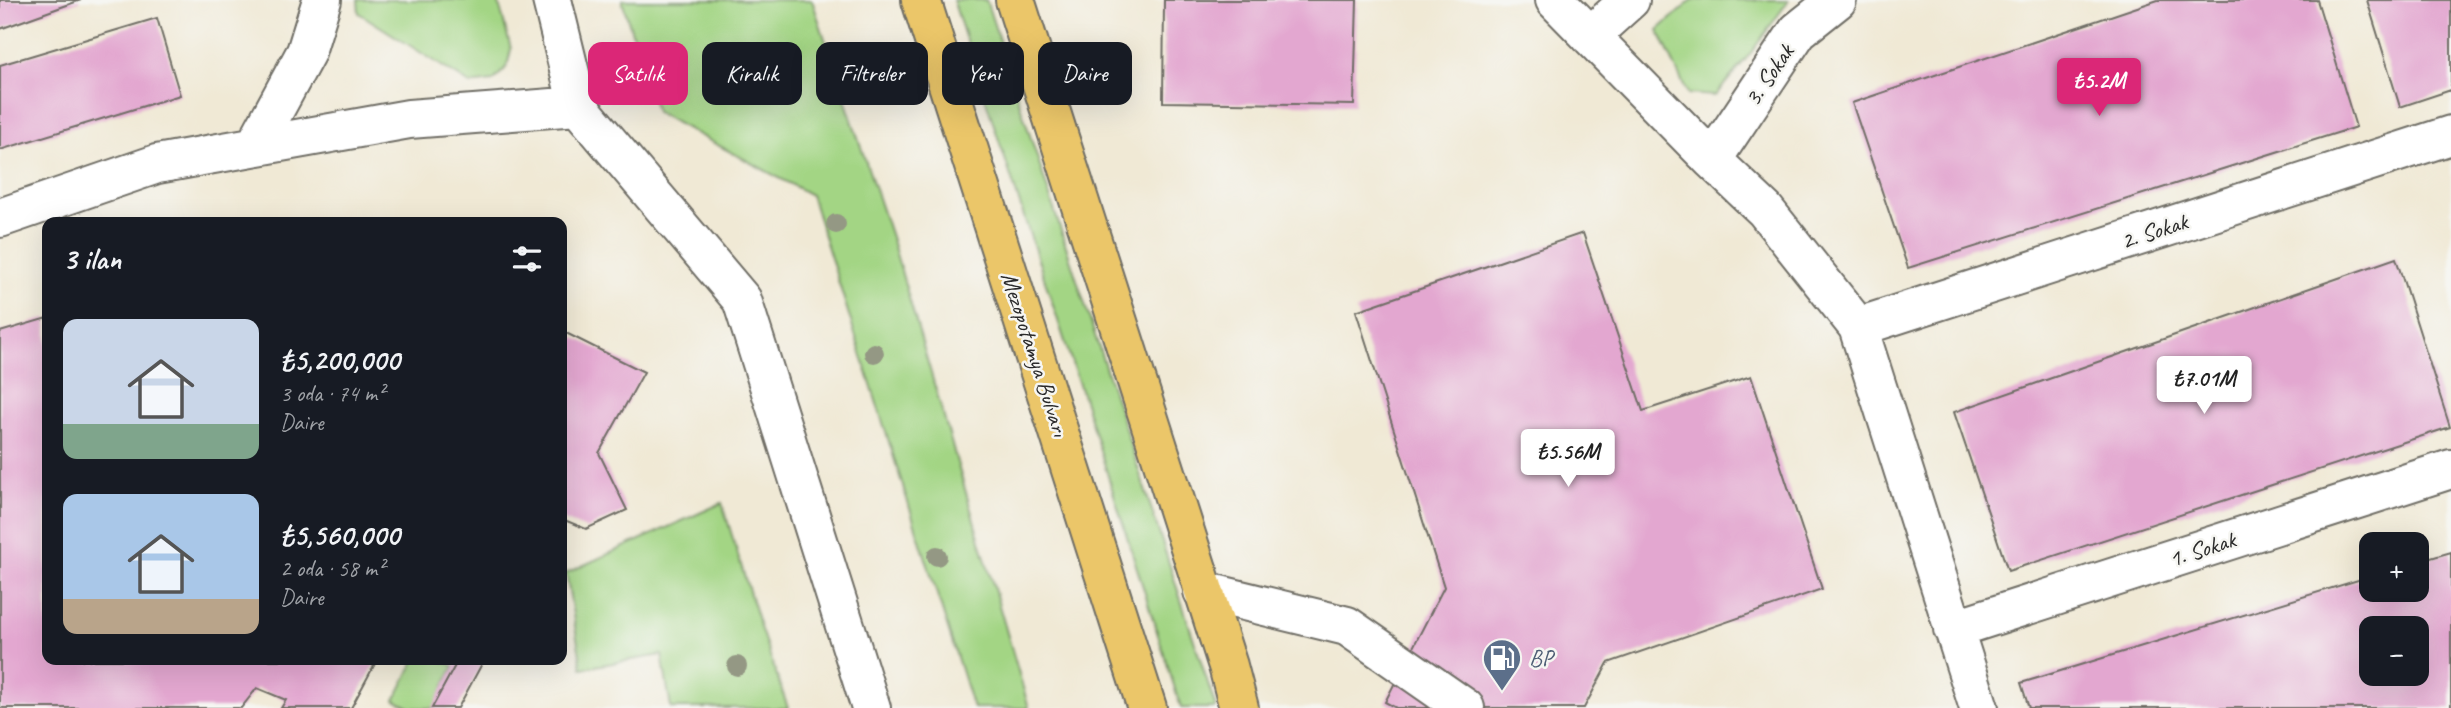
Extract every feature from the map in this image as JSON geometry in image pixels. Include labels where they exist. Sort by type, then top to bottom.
[{"type":"main road","name":"Mezopotamya Bulvarı","points":[[921,0],[1147,708]]},
{"type":"main road","points":[[1015,0],[1239,708]]},
{"type":"lane","points":[[255,146],[306,52],[322,0]]},
{"type":"lane","points":[[552,0],[578,106],[742,300],[871,708]]},
{"type":"lane","points":[[1555,0],[1712,160],[1765,210],[1858,327],[1979,708]]},
{"type":"lane","points":[[1590,36],[1630,0]]},
{"type":"lane","name":"3. Sokak","points":[[1712,160],[1798,31],[1837,0]]},
{"type":"lane","points":[[0,218],[157,164],[410,119],[578,106]]},
{"type":"lane","name":"2. Sokak","points":[[1858,327],[2451,135]]},
{"type":"lane","name":"1. Sokak","points":[[1953,629],[2451,469]]},
{"type":"lane","points":[[1203,591],[1348,626],[1465,708]]},
{"type":"green space","points":[[358,0],[498,0],[511,49],[507,67],[493,81],[470,84],[359,13]]},
{"type":"green space","points":[[622,0],[812,0],[826,42],[816,42],[816,105],[847,105],[892,240],[1029,708],[973,708],[811,195],[656,112],[654,105],[688,105],[688,42],[635,42]]},
{"type":"green space","points":[[953,0],[986,0],[1000,42],[967,42]]},
{"type":"green space","points":[[1692,0],[1789,0],[1715,96],[1688,94],[1658,30]]},
{"type":"green space","points":[[987,105],[1020,105],[1216,708],[1181,708]]},
{"type":"green space","points":[[722,503],[788,708],[671,708],[662,655],[582,668],[567,573]]},
{"type":"green space","points":[[412,665],[454,666],[434,708],[411,708],[395,700]]},
{"type":"building","points":[[0,0],[81,0],[0,29]]},
{"type":"building","points":[[1164,0],[1357,0],[1354,105],[1163,102]]},
{"type":"building","points":[[2158,0],[2317,0],[2356,127],[1908,268],[1852,103]]},
{"type":"building","points":[[2367,0],[2451,0],[2451,90],[2400,107]]},
{"type":"building","points":[[157,18],[180,95],[0,150],[0,65]]},
{"type":"building","points":[[1583,233],[1643,411],[1751,376],[1822,589],[1608,663],[1584,708],[1396,708],[1385,702],[1444,587],[1356,311]]},
{"type":"building","points":[[2396,258],[2450,427],[2008,571],[1954,412]]},
{"type":"building","points":[[42,319],[42,665],[374,665],[351,708],[281,708],[286,700],[257,688],[241,708],[0,708],[0,332]]},
{"type":"building","points":[[567,334],[644,372],[599,453],[627,510],[586,529],[567,521]]},
{"type":"building","points":[[2451,552],[2451,708],[2029,708],[2021,683],[2359,580],[2359,602],[2429,602],[2429,558]]},
{"type":"building","points":[[455,665],[481,665],[458,708],[432,708]]},
{"type":"place","name":"BP","points":[[1502,692]]}]
